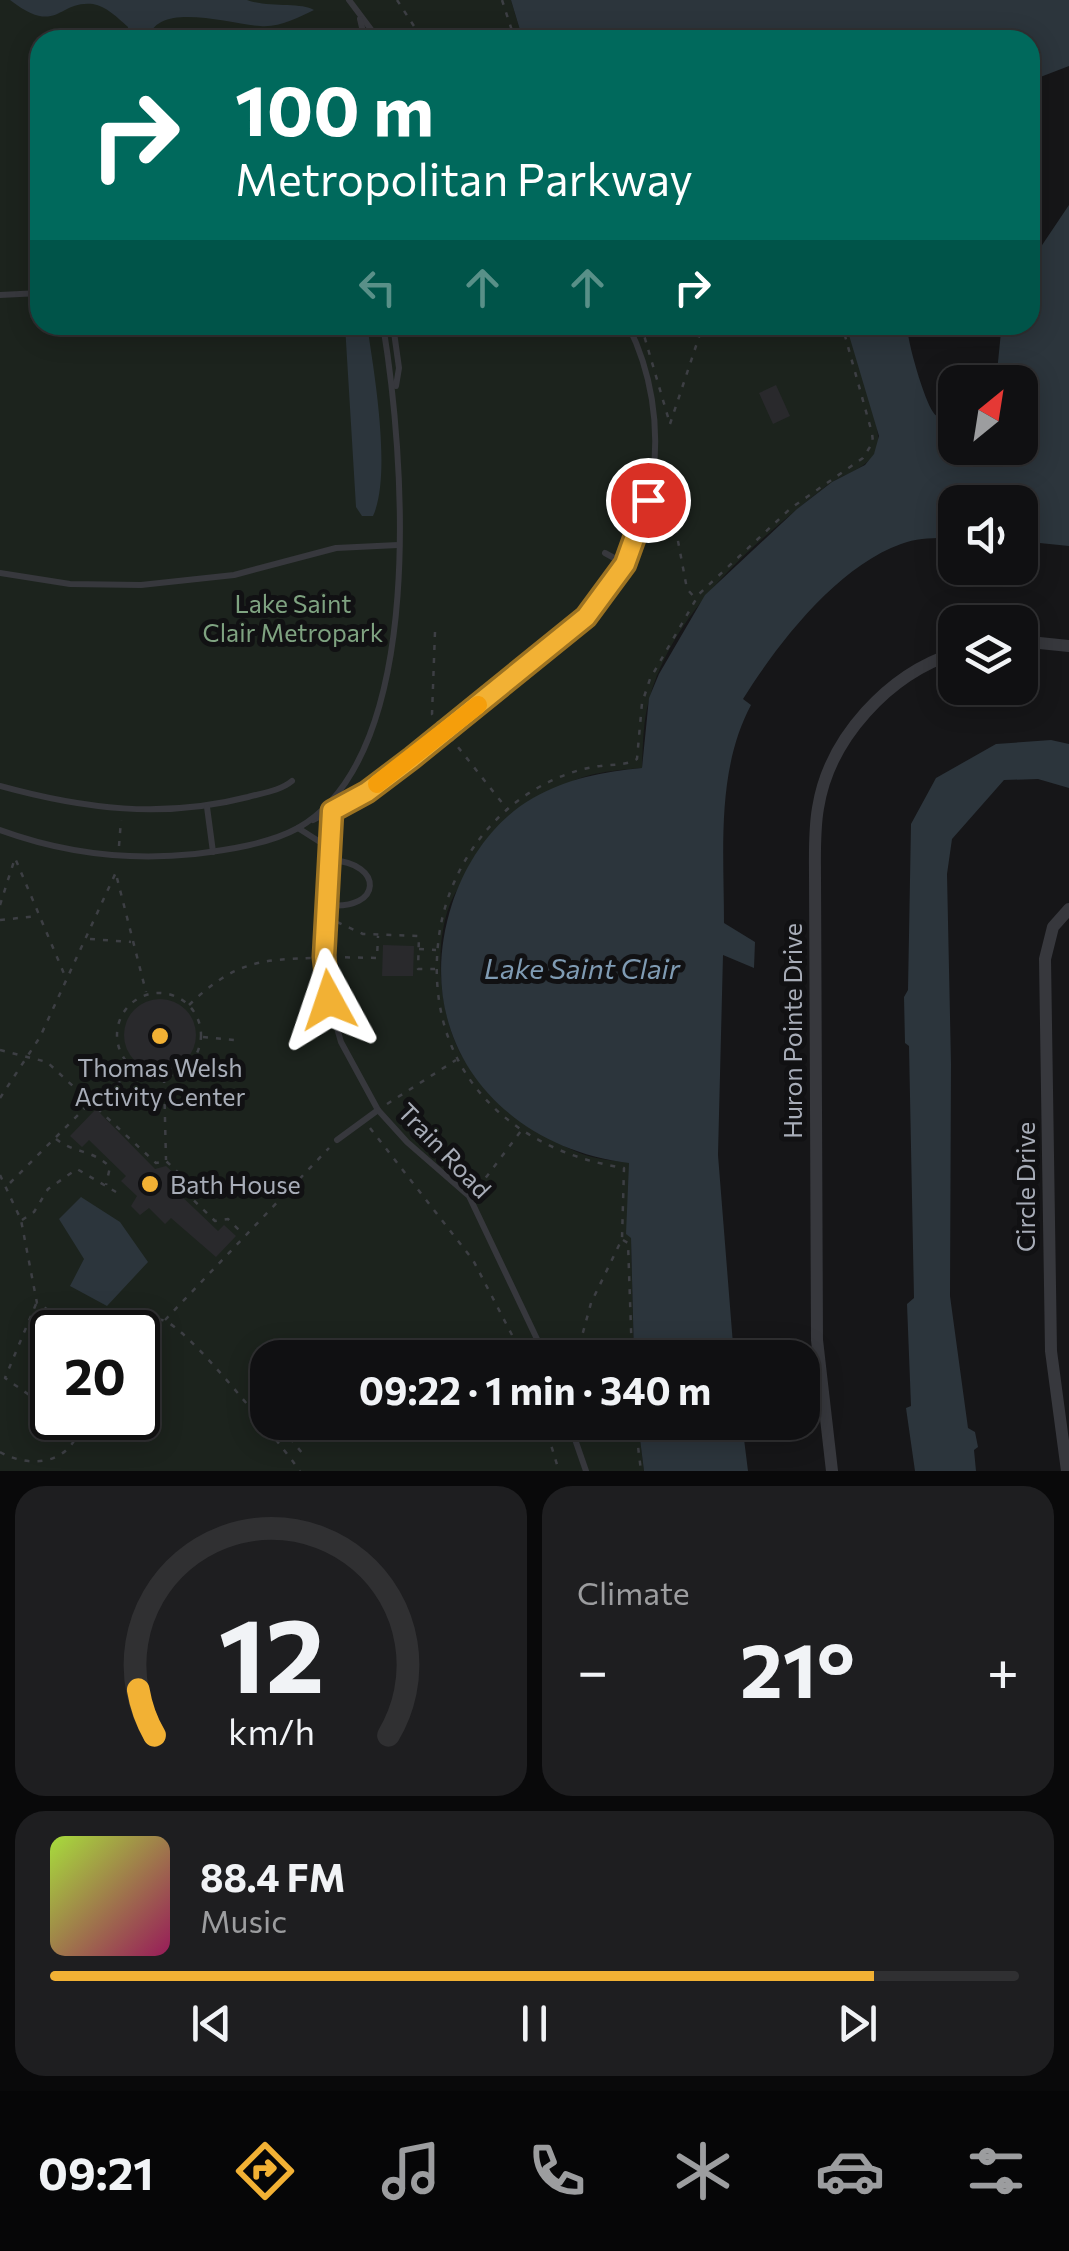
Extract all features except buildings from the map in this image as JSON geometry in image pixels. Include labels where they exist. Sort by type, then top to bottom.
[{"type":"street","points":[[1038,643],[1069,646]]},
{"type":"street","name":"Huron Pointe Drive","points":[[832,1471],[817,1340],[814,877],[818,804],[834,758],[863,715],[911,674],[938,660]]},
{"type":"street","name":"Circle Drive","points":[[1068,1471],[1064,1401],[1051,1351],[1045,959],[1053,927],[1069,909]]},
{"type":"lane","points":[[349,0],[364,30]]},
{"type":"lane","points":[[359,18],[370,30]]},
{"type":"lane","points":[[0,295],[30,294]]},
{"type":"lane","points":[[298,828],[334,794],[366,747],[382,700],[394,609],[399,453],[385,335]]},
{"type":"lane","points":[[394,335],[399,368],[394,397]]},
{"type":"lane","points":[[0,830],[62,848],[112,856],[213,852],[298,828],[367,792],[412,758],[564,637],[606,594],[625,564],[648,500],[656,460],[657,423],[649,372],[632,335]]},
{"type":"lane","points":[[0,573],[70,584],[141,585],[234,575],[336,548],[398,545]]},
{"type":"lane","points":[[604,553],[625,564]]},
{"type":"lane","points":[[0,786],[101,809],[207,807],[292,781]]},
{"type":"lane","name":"Train Road","points":[[334,794],[325,921],[329,1000],[341,1042],[407,1142],[470,1196],[538,1340]]},
{"type":"lane","points":[[207,807],[213,852]]},
{"type":"lane","points":[[298,828],[332,850]]},
{"type":"lane","points":[[326,905],[356,904],[366,898],[371,884],[363,870],[347,861],[331,860]]},
{"type":"lane","points":[[337,1140],[382,1108]]},
{"type":"lane","points":[[575,1440],[586,1471]]},
{"type":"path","points":[[397,0],[416,30]]},
{"type":"path","points":[[502,0],[512,30]]},
{"type":"path","points":[[670,424],[701,335]]},
{"type":"path","points":[[581,1340],[591,1303],[622,1239],[624,1168],[579,1158],[520,1132],[476,1089],[444,1026],[435,969],[446,906],[460,870],[478,842],[513,804],[563,776],[637,759],[640,716],[650,679],[696,599],[713,578],[792,508],[869,451],[872,433],[845,335]]},
{"type":"path","points":[[666,477],[687,589],[696,599]]},
{"type":"path","points":[[119,848],[121,820]]},
{"type":"path","points":[[0,906],[15,858],[66,976]]},
{"type":"path","points":[[0,1098],[27,1058],[88,938],[117,870]]},
{"type":"path","points":[[116,877],[147,994]]},
{"type":"path","points":[[0,920],[39,916]]},
{"type":"path","points":[[325,921],[339,922],[353,932],[419,936],[418,969],[435,969]]},
{"type":"path","points":[[332,957],[377,958],[378,934]]},
{"type":"path","points":[[88,938],[134,942]]},
{"type":"path","points":[[419,950],[437,950]]},
{"type":"path","points":[[189,1005],[224,974],[252,963],[292,956],[318,958]]},
{"type":"path","points":[[147,994],[171,994],[189,1005],[202,1037],[193,1060],[184,1070],[164,1077],[132,1068],[122,1056],[116,1030],[127,1006],[147,994]]},
{"type":"path","points":[[202,1037],[234,1040],[240,1045]]},
{"type":"path","points":[[0,1050],[47,1062],[156,1163],[166,1160]]},
{"type":"path","points":[[382,1108],[458,1059]]},
{"type":"path","points":[[98,1106],[132,1068]]},
{"type":"path","points":[[164,1077],[166,1160],[182,1175],[180,1186],[216,1220],[228,1219],[244,1235]]},
{"type":"path","points":[[8,1185],[90,1102]]},
{"type":"path","points":[[367,1122],[473,1260],[515,1340]]},
{"type":"path","points":[[470,1196],[520,1132]]},
{"type":"path","points":[[56,1139],[65,1146],[96,1153],[110,1167],[105,1186]]},
{"type":"path","points":[[165,1320],[337,1140]]},
{"type":"path","points":[[21,1220],[34,1212],[48,1188],[76,1170],[116,1192]]},
{"type":"path","points":[[0,1175],[8,1185],[21,1220],[37,1302],[0,1383]]},
{"type":"path","points":[[622,1239],[628,1243],[631,1340]]},
{"type":"path","points":[[37,1302],[50,1310]]},
{"type":"path","points":[[160,1320],[165,1320],[199,1350],[300,1471]]},
{"type":"path","points":[[4,1378],[30,1397]]},
{"type":"path","points":[[0,1452],[28,1465],[53,1461],[75,1440]]},
{"type":"path","points":[[292,1440],[306,1458]]},
{"type":"path","points":[[550,1440],[559,1471]]},
{"type":"path","points":[[637,1440],[641,1471]]},
{"type":"path","points":[[288,1454],[298,1447]]},
{"type":"green space","name":"Lake Saint Clair Metropark","points":[[0,0],[511,0],[520,30],[30,30],[30,335],[851,335],[876,424],[878,446],[874,454],[771,531],[697,608],[677,636],[649,700],[642,768],[595,774],[552,794],[464,880],[444,925],[443,995],[447,1018],[466,1063],[538,1128],[564,1146],[592,1157],[629,1162],[634,1340],[250,1340],[250,1440],[640,1440],[644,1471],[0,1471]]},
{"type":"water","points":[[10,0],[247,0],[314,10],[267,26],[179,17],[164,21],[153,30],[128,30],[112,13],[93,4],[81,4],[48,16],[26,11]]},
{"type":"water","points":[[511,0],[1069,0],[1069,66],[1040,77],[1040,30],[520,30]]},
{"type":"water","name":"Lake Saint Clair","points":[[1069,205],[1069,546],[1038,543],[1038,485],[938,485],[938,538],[908,542],[877,555],[832,588],[791,631],[743,699],[751,705],[732,757],[723,839],[724,923],[755,942],[754,968],[723,955],[718,1155],[733,1340],[634,1340],[631,1238],[626,1234],[629,1163],[582,1153],[540,1134],[504,1109],[475,1077],[455,1040],[443,998],[442,953],[458,888],[483,843],[519,807],[573,781],[642,768],[649,698],[705,595],[797,509],[832,482],[865,465],[874,454],[879,436],[849,335],[909,335],[921,383],[938,416],[938,465],[1038,465],[1038,365],[998,365],[1001,335],[1040,335],[1040,248]]},
{"type":"water","points":[[346,335],[369,335],[380,422],[381,475],[373,516],[362,516],[356,507]]},
{"type":"water","points":[[1051,740],[1069,744],[1069,788],[1038,779],[1004,780],[952,839],[947,874],[950,1296],[968,1428],[975,1432],[978,1447],[974,1450],[976,1471],[915,1471],[906,1408],[911,1406],[907,1304],[914,1298],[909,1046],[905,1043],[904,997],[908,990],[911,824],[936,778],[996,744]]},
{"type":"water","points":[[81,1197],[120,1222],[148,1262],[107,1306],[70,1286],[84,1259],[59,1219]]},
{"type":"water","points":[[640,1440],[744,1440],[748,1471],[644,1471]]},
{"type":"slow traffic","points":[[377,784],[478,705]]},
{"type":"place","name":"Thomas Welsh Activity Center","points":[[160,1036]]},
{"type":"place","name":"Bath House","points":[[150,1184]]},
{"type":"route","points":[[329,1000],[324,957],[332,811],[367,792],[412,758],[586,617],[625,564],[638,537],[648,500]]}]
